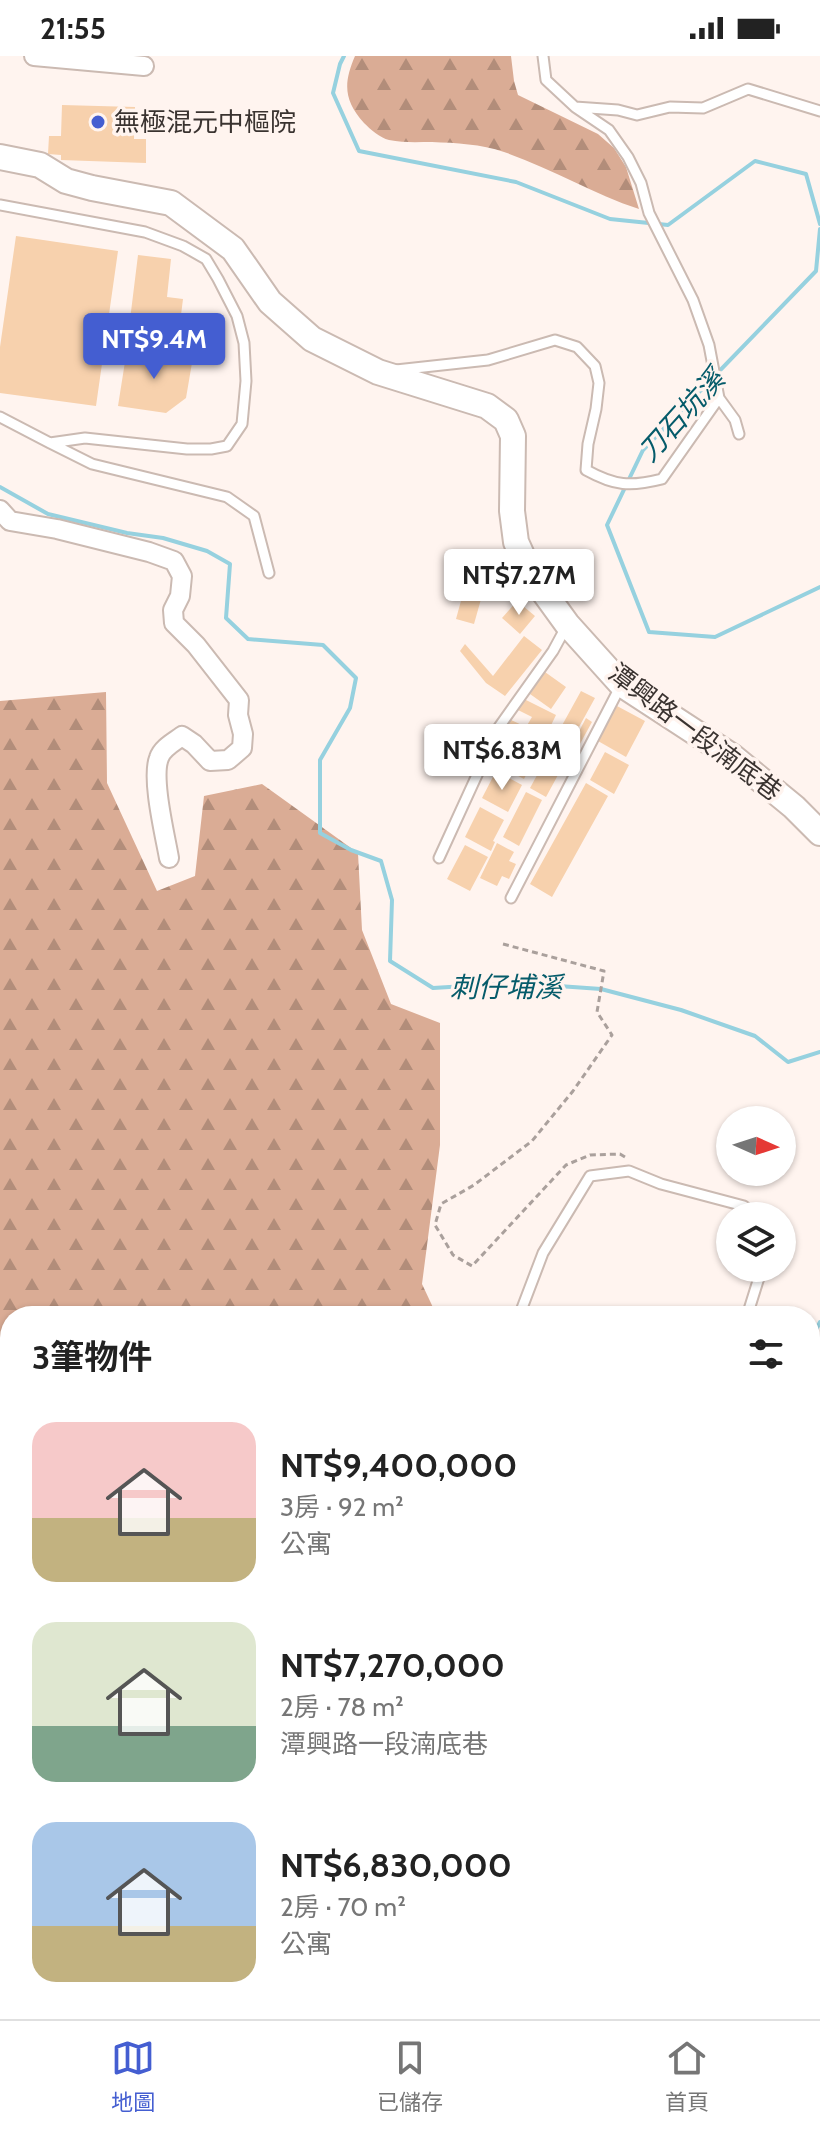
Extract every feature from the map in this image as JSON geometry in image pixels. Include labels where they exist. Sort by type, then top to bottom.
[{"type":"street","points":[[34,56],[144,66]]},
{"type":"street","name":"潭興路一段湳底巷","points":[[0,157],[40,165],[79,185],[171,203],[233,249],[270,302],[312,339],[378,372],[487,406],[506,420],[513,436],[512,511],[516,542],[530,573],[567,624],[621,684],[733,757],[794,807],[820,833]]},
{"type":"street","points":[[0,510],[10,521],[57,529],[174,561],[182,576],[180,596],[173,610],[174,623],[196,645],[239,700],[238,715],[243,734],[242,748],[228,760],[210,761],[182,736],[164,749],[158,758],[157,782],[169,858]]},
{"type":"lane","points":[[543,56],[546,80],[575,107],[609,130],[628,157],[641,183],[649,213],[693,300],[709,345],[719,398],[735,420],[739,434]]},
{"type":"lane","points":[[575,107],[618,110],[637,115],[670,107],[703,108],[748,89],[820,111]]},
{"type":"lane","points":[[0,205],[145,232],[183,246],[206,259],[237,316],[244,343],[246,381],[242,424],[227,446],[187,449],[85,438],[50,443]]},
{"type":"lane","points":[[378,372],[488,360],[555,340],[577,347],[595,366],[599,383],[586,470],[604,480],[637,485],[662,479],[719,398]]},
{"type":"lane","points":[[0,417],[92,464],[227,497],[254,516],[269,573]]},
{"type":"lane","points":[[439,858],[499,727],[553,651],[567,624]]},
{"type":"lane","points":[[511,898],[621,684]]},
{"type":"lane","points":[[523,1306],[543,1253],[590,1176],[629,1171],[661,1184],[729,1202]]},
{"type":"lane","points":[[750,1306],[758,1282]]},
{"type":"path","points":[[503,944],[604,971],[597,1012],[612,1035],[573,1091],[532,1141],[474,1185],[441,1204],[435,1225],[453,1255],[472,1266],[566,1165],[590,1155],[620,1154],[631,1162],[629,1171]]},
{"type":"green space","points":[[355,56],[511,56],[518,95],[598,134],[614,148],[626,167],[639,209],[495,149],[459,143],[400,142],[382,137],[364,123],[349,99],[347,83]]},
{"type":"green space","points":[[106,692],[107,783],[157,891],[195,876],[204,796],[262,784],[358,853],[362,930],[391,1004],[440,1023],[440,1145],[422,1284],[432,1306],[0,1306],[0,701]]},
{"type":"building","name":"無極混元中樞院","points":[[62,105],[135,107],[134,139],[146,139],[146,163],[61,160],[61,155],[48,154],[49,136],[61,136]]},
{"type":"building","points":[[16,236],[118,251],[96,406],[0,393],[0,347]]},
{"type":"building","points":[[138,255],[171,259],[167,297],[183,299],[180,323],[197,324],[193,353],[127,344]]},
{"type":"building","points":[[127,349],[193,357],[186,398],[166,413],[118,406]]},
{"type":"building","points":[[470,568],[484,572],[481,583],[485,585],[474,624],[456,619]]},
{"type":"building","points":[[517,601],[535,616],[520,634],[502,618]]},
{"type":"building","points":[[524,636],[542,650],[505,696],[486,683],[460,651],[465,644],[493,676]]},
{"type":"building","points":[[545,672],[566,687],[551,709],[530,694]]},
{"type":"building","points":[[581,691],[595,698],[574,736],[560,729]]},
{"type":"building","points":[[524,699],[556,715],[541,746],[505,728],[509,719],[526,727],[532,717],[518,710]]},
{"type":"building","points":[[617,706],[645,721],[626,757],[598,741]]},
{"type":"building","points":[[586,718],[592,722],[575,753],[569,750],[563,760],[549,753],[561,731],[575,739]]},
{"type":"building","points":[[521,741],[539,750],[524,779],[501,767]]},
{"type":"building","points":[[605,752],[629,765],[614,794],[590,780]]},
{"type":"building","points":[[542,766],[558,775],[546,797],[530,788]]},
{"type":"building","points":[[496,771],[522,785],[508,812],[482,798]]},
{"type":"building","points":[[586,783],[608,796],[552,897],[530,884]]},
{"type":"building","points":[[526,792],[542,800],[519,846],[503,837]]},
{"type":"building","points":[[480,807],[504,820],[491,851],[465,837]]},
{"type":"building","points":[[497,843],[514,852],[509,861],[516,864],[509,879],[502,876],[497,886],[480,878]]},
{"type":"building","points":[[465,845],[488,857],[470,891],[447,879]]},
{"type":"waterway","name":"刀石坑溪","points":[[344,56],[333,93],[359,151],[516,182],[610,219],[668,225],[755,161],[806,174],[820,224]]},
{"type":"waterway","name":"刀石坑溪","points":[[820,229],[816,271],[643,450],[607,525],[649,632],[715,637],[820,587]]},
{"type":"waterway","name":"刺仔埔溪","points":[[0,487],[48,514],[127,533],[163,538],[207,551],[230,564],[226,618],[248,639],[323,645],[356,678],[350,708],[320,760],[320,833],[351,850],[381,861],[392,900],[390,961],[433,988],[516,983],[601,989],[681,1010],[755,1036],[788,1062],[820,1052]]},
{"type":"place","name":"無極混元中樞院","points":[[98,122]]}]
